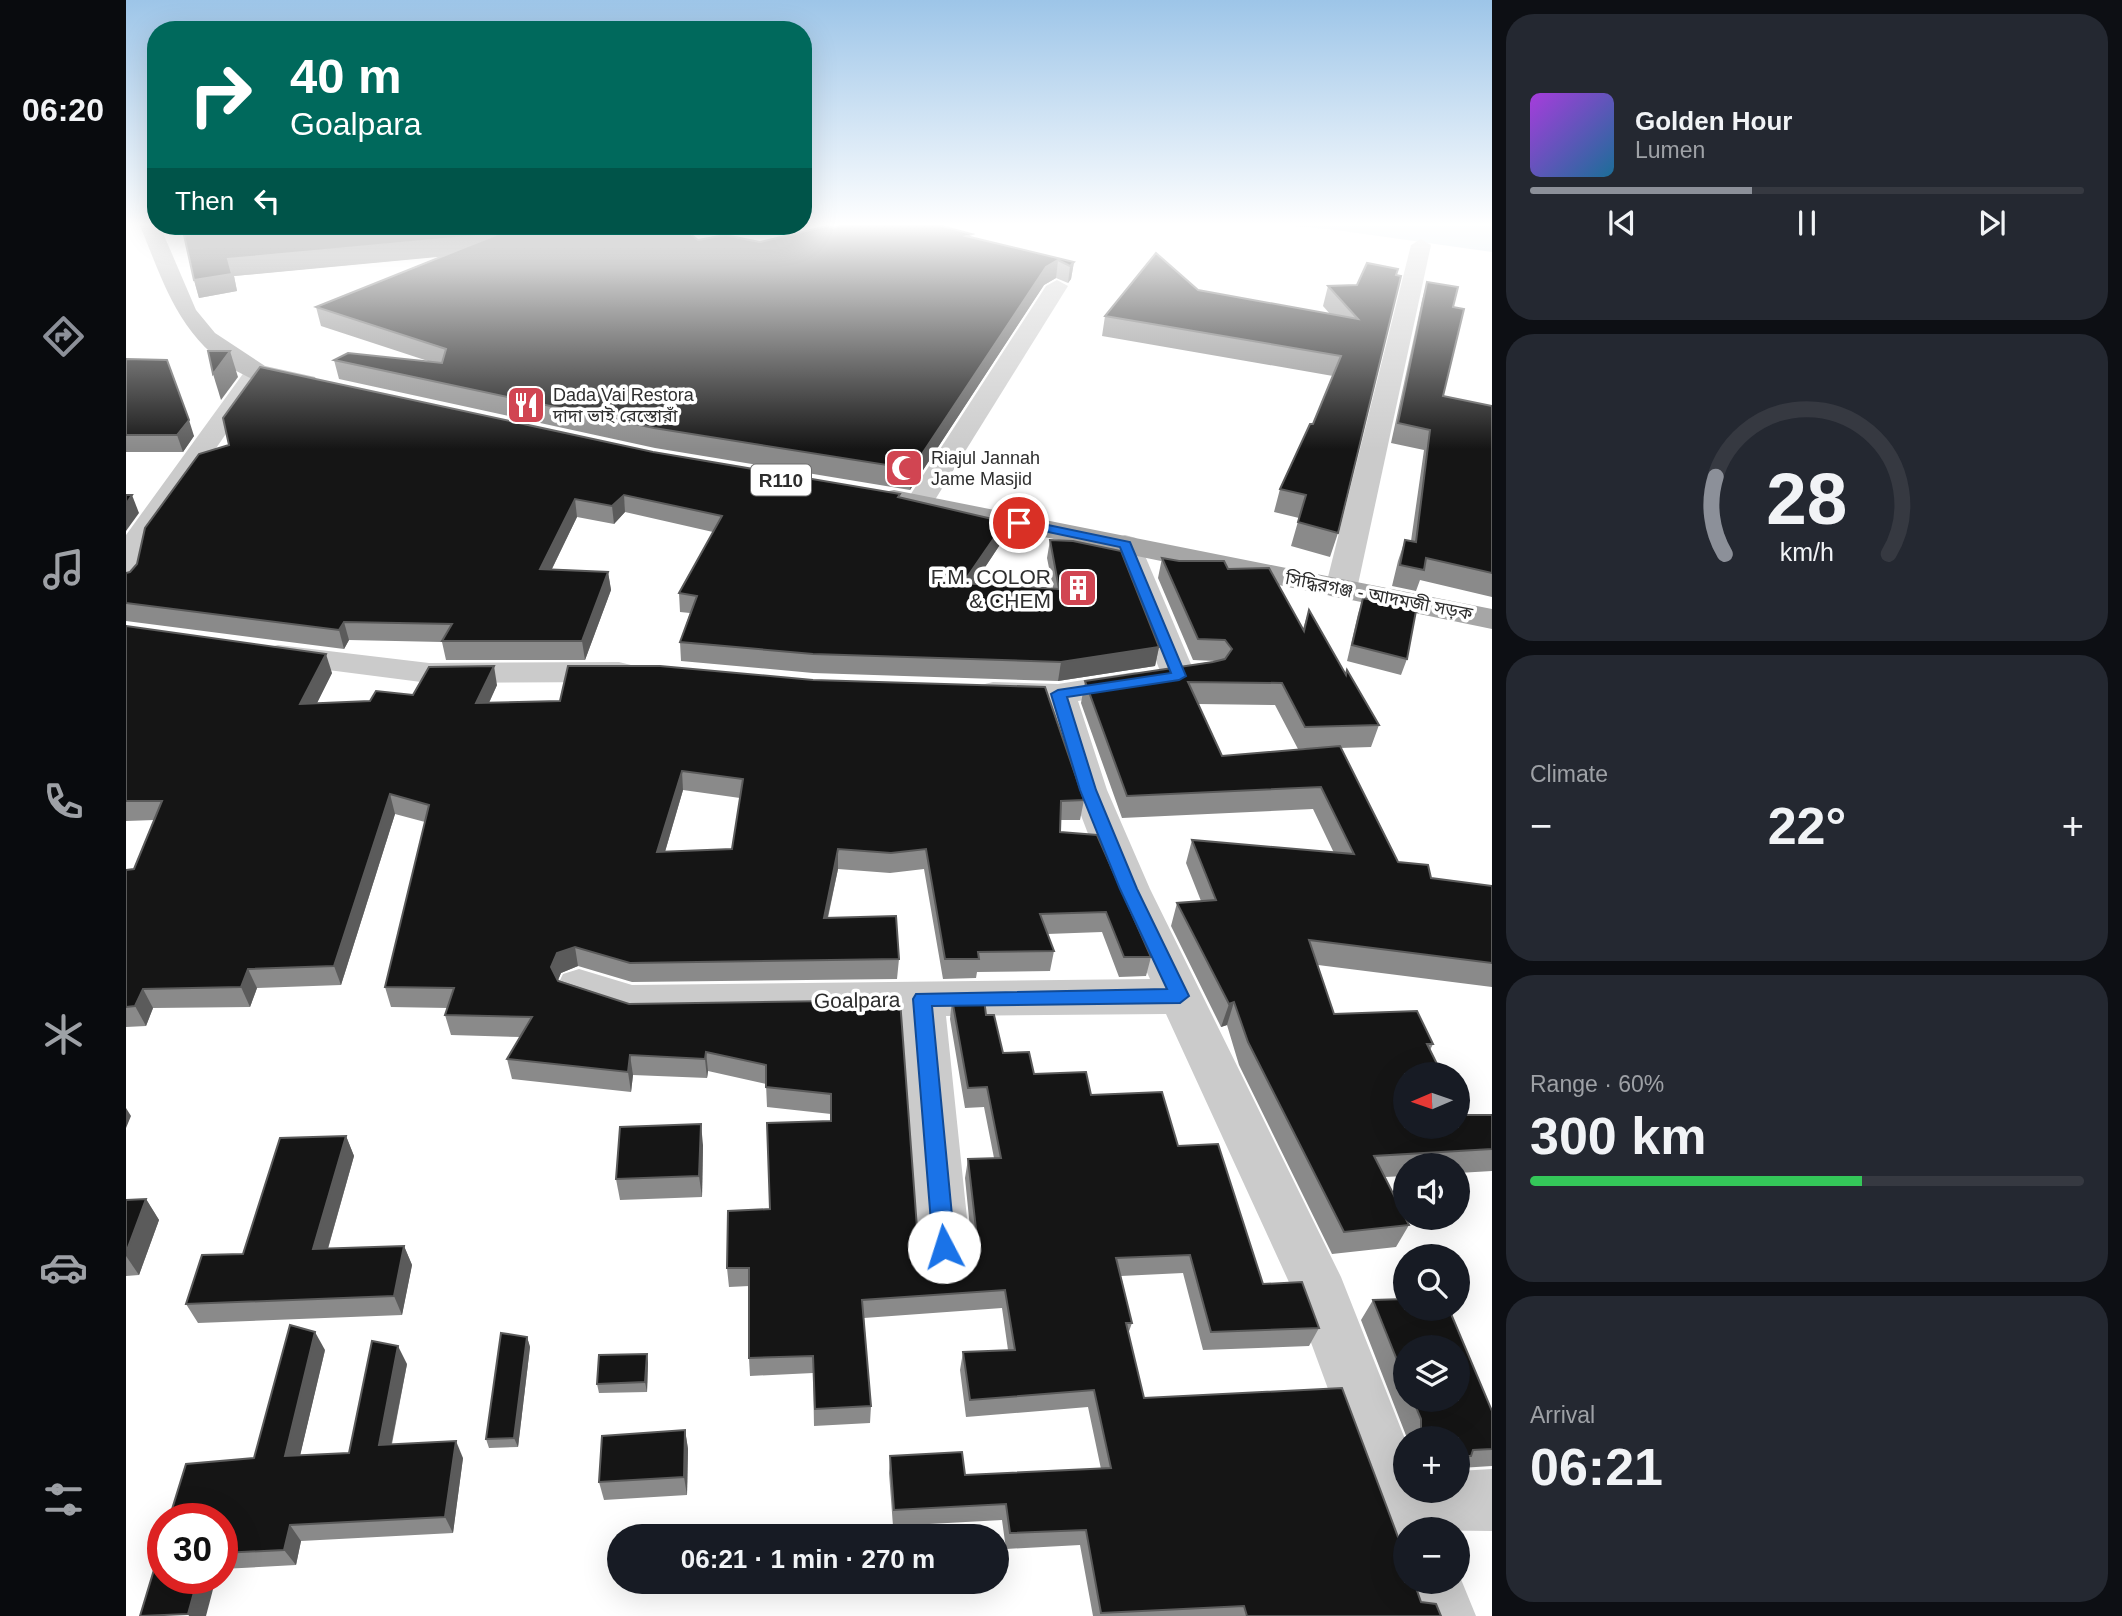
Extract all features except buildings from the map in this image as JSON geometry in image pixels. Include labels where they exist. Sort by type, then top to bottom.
[{"type":"main road","points":[[181,298],[186,311],[207,338],[257,372],[325,387]]},
{"type":"main road","name":"সিদ্ধিরগঞ্জ - আদমজী সড়ক","points":[[866,494],[1492,619]]},
{"type":"street","points":[[919,503],[1049,298]]},
{"type":"street","points":[[1340,589],[1408,298]]},
{"type":"street","points":[[126,581],[134,545],[257,372]]},
{"type":"street","points":[[963,691],[1058,694],[1193,673],[1125,544]]},
{"type":"street","points":[[249,652],[429,673],[648,672]]},
{"type":"street","points":[[1058,694],[1088,790],[1129,889],[1314,1277],[1405,1517],[1492,1500]]},
{"type":"street","name":"Goalpara","points":[[579,986],[632,1003],[1180,996]]},
{"type":"street","points":[[922,999],[944,1247]]},
{"type":"street","points":[[1435,1594],[1443,1616]]},
{"type":"place","name":"Dada Vai Restora দাদা ভাই রেস্তোরাঁ","points":[[526,405]]},
{"type":"place","name":"Riajul Jannah Jame Masjid","points":[[904,468]]},
{"type":"place","name":"F.M. COLOR & CHEM","points":[[1078,588]]},
{"type":"route","points":[[944,1247],[922,999],[1180,996],[1129,889],[1088,790],[1058,694],[1179,676],[1125,544],[1019,523]]}]
